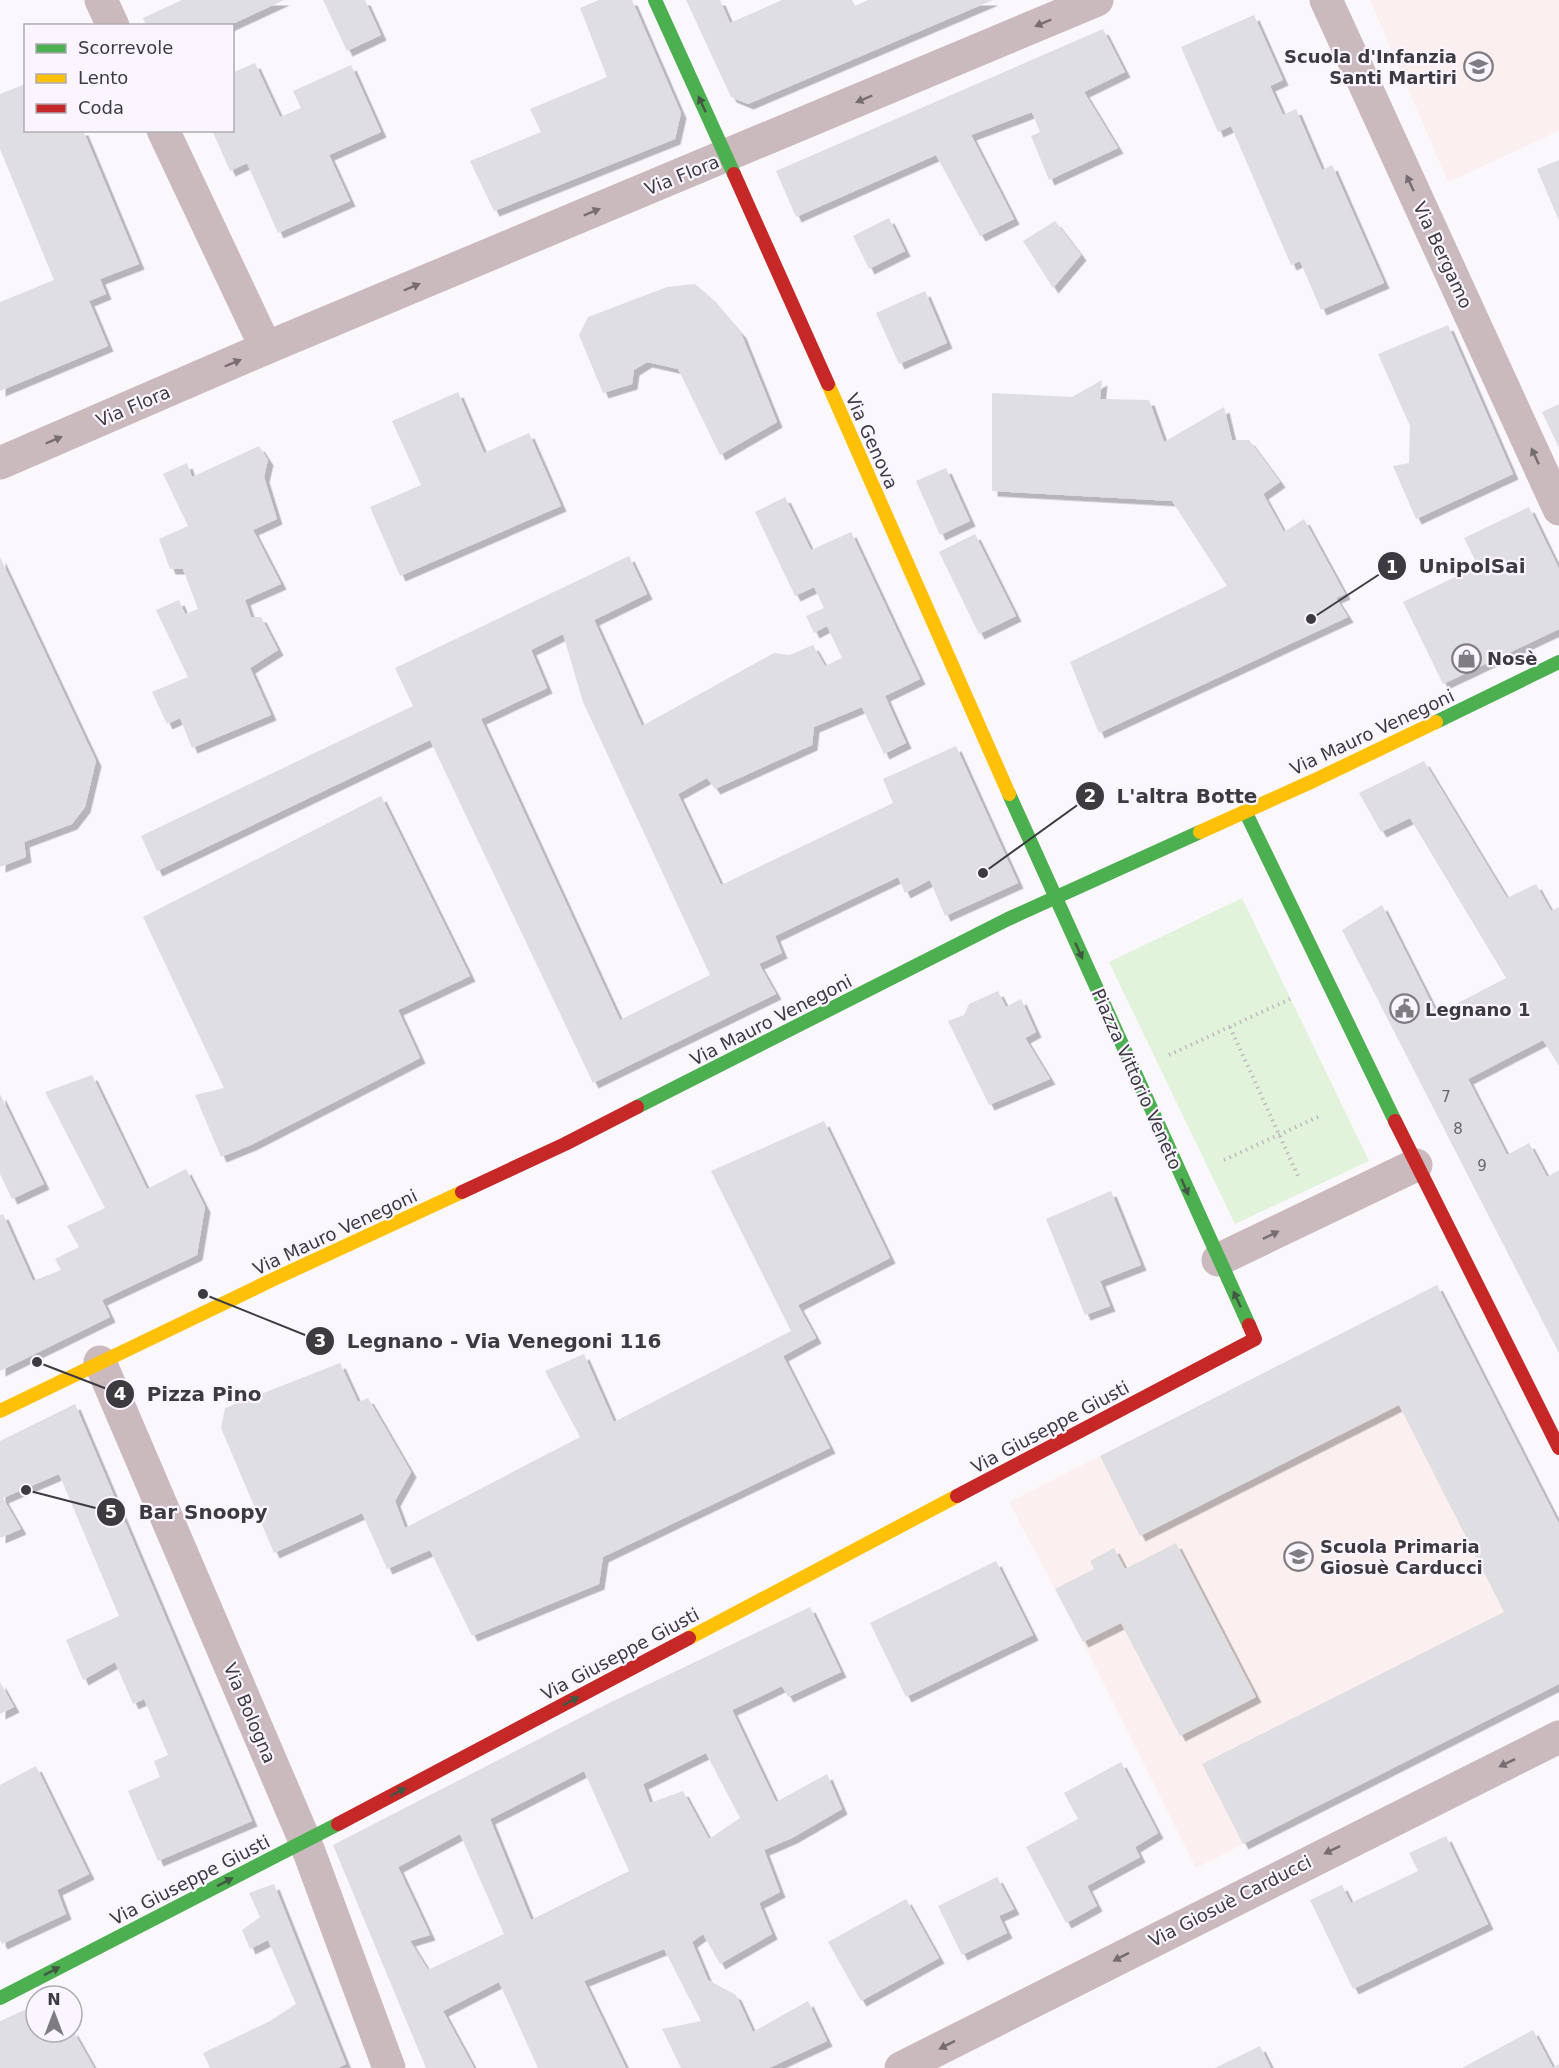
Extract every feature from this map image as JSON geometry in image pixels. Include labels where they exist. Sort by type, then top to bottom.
[{"type":"street","points":[[101,0],[112,24]]},
{"type":"street","name":"Via Genova","points":[[655,0],[727,157],[1055,898]]},
{"type":"street","name":"Via Flora","points":[[0,463],[266,348],[727,157],[1097,0]]},
{"type":"street","name":"Via Bergamo","points":[[1326,0],[1559,509]]},
{"type":"street","points":[[164,132],[266,348]]},
{"type":"street","name":"Via Mauro Venegoni","points":[[0,1411],[274,1279],[566,1144],[1008,920],[1394,743],[1559,662]]},
{"type":"street","points":[[1245,811],[1416,1165],[1559,1448]]},
{"type":"street","name":"Piazza Vittorio Veneto","points":[[1055,898],[1255,1339]]},
{"type":"street","points":[[1218,1260],[1416,1165]]},
{"type":"street","name":"Via Giuseppe Giusti","points":[[0,1998],[305,1841],[1255,1339]]},
{"type":"street","name":"Via Bologna","points":[[100,1362],[305,1841],[389,2068]]},
{"type":"street","name":"Via Giosuè Carducci","points":[[901,2068],[1559,1737]]},
{"type":"path","points":[[1133,1071],[1326,982]]},
{"type":"path","points":[[1230,1027],[1315,1214]]},
{"type":"path","points":[[1224,1160],[1320,1116]]},
{"type":"shaded area","name":"Scuola d'Infanzia Santi Martiri","points":[[1370,0],[1559,0],[1559,131],[1448,182]]},
{"type":"shaded area","name":"Scuola Primaria Giosuè Carducci","points":[[1437,1285],[1559,1524],[1559,1684],[1196,1868],[1083,1642],[1009,1502]]},
{"type":"green space","points":[[1242,898],[1369,1161],[1235,1224],[1109,962]]},
{"type":"building","points":[[182,0],[284,0],[232,24],[145,24],[143,18]]},
{"type":"building","points":[[323,0],[365,0],[381,35],[347,51]]},
{"type":"building","points":[[599,0],[632,0],[681,113],[675,139],[494,211],[470,161],[541,132],[530,109],[607,77],[580,8]]},
{"type":"building","points":[[686,0],[720,0],[730,23],[782,0],[852,0],[855,6],[868,0],[993,0],[748,104],[731,97]]},
{"type":"building","points":[[1254,15],[1283,80],[1270,86],[1283,115],[1296,109],[1322,170],[1332,165],[1384,283],[1321,310],[1300,261],[1291,265],[1231,126],[1218,132],[1181,47]]},
{"type":"building","points":[[1103,29],[1125,72],[1084,92],[1118,148],[1049,180],[1031,136],[1040,132],[1032,112],[971,135],[1014,219],[980,236],[936,155],[796,217],[776,171]]},
{"type":"building","points":[[255,63],[280,117],[301,108],[293,91],[351,65],[381,132],[329,155],[350,201],[278,233],[247,163],[230,171],[213,132],[234,132],[234,72]]},
{"type":"building","points":[[24,85],[24,132],[84,132],[139,264],[100,279],[106,294],[89,301],[108,346],[0,391],[0,302],[54,280],[0,149],[0,94]]},
{"type":"building","points":[[1559,160],[1559,221],[1537,169]]},
{"type":"building","points":[[889,218],[905,251],[869,269],[853,236]]},
{"type":"building","points":[[1055,221],[1081,255],[1053,288],[1023,241]]},
{"type":"building","points":[[695,284],[709,296],[741,333],[777,422],[720,455],[678,369],[647,362],[634,370],[632,384],[603,393],[579,335],[588,317],[667,287]]},
{"type":"building","points":[[925,291],[947,343],[899,364],[876,313]]},
{"type":"building","points":[[1448,325],[1513,474],[1416,519],[1393,466],[1409,463],[1410,426],[1378,354]]},
{"type":"building","points":[[1102,380],[1100,399],[1149,400],[1164,442],[1224,407],[1232,440],[1249,440],[1280,482],[1263,494],[1284,532],[1304,519],[1345,594],[1336,598],[1348,617],[1099,733],[1070,662],[1227,586],[1172,501],[992,491],[992,393],[1072,397]]},
{"type":"building","points":[[458,392],[484,453],[529,433],[561,506],[400,576],[370,507],[421,485],[392,421]]},
{"type":"building","points":[[1559,404],[1559,448],[1542,412]]},
{"type":"building","points":[[259,446],[268,460],[264,477],[277,519],[253,530],[281,584],[245,600],[251,617],[261,617],[278,650],[250,668],[271,715],[192,748],[180,718],[167,724],[152,692],[188,677],[156,610],[179,600],[185,614],[198,609],[183,569],[170,569],[159,539],[188,526],[163,474],[187,463],[192,477]]},
{"type":"building","points":[[946,468],[970,521],[940,535],[916,481]]},
{"type":"building","points":[[785,497],[811,550],[851,532],[920,679],[885,696],[906,743],[884,754],[862,707],[814,727],[812,745],[715,789],[707,778],[678,794],[721,885],[893,803],[883,779],[956,746],[1018,883],[945,916],[930,880],[905,893],[898,877],[775,936],[782,953],[759,964],[776,994],[593,1083],[430,740],[157,871],[141,836],[413,706],[395,668],[629,556],[647,594],[594,620],[642,726],[774,653],[790,655],[813,645],[825,666],[842,658],[827,626],[814,633],[806,616],[824,608],[814,587],[795,596],[755,512]],"holes":[[[563,634],[583,702],[710,975],[620,1020],[481,719],[547,688],[531,650]]]},
{"type":"building","points":[[1529,507],[1559,569],[1559,629],[1443,684],[1403,602],[1478,566],[1464,538]]},
{"type":"building","points":[[975,534],[1016,616],[979,634],[939,552]]},
{"type":"building","points":[[0,557],[96,761],[85,807],[72,824],[24,842],[26,857],[0,867]]},
{"type":"building","points":[[1424,761],[1507,898],[1536,884],[1551,911],[1559,907],[1559,1066],[1543,1040],[1468,1079],[1507,1155],[1529,1143],[1547,1177],[1559,1170],[1559,1353],[1342,930],[1382,905],[1437,1014],[1506,978],[1410,818],[1381,832],[1359,793]]},
{"type":"building","points":[[381,796],[470,976],[398,1010],[420,1058],[251,1145],[221,1157],[195,1095],[224,1088],[143,917]]},
{"type":"building","points":[[998,991],[1006,1007],[1021,999],[1036,1032],[1025,1038],[1050,1079],[989,1105],[948,1021],[964,1015],[969,1004]]},
{"type":"building","points":[[92,1075],[147,1189],[186,1169],[205,1207],[197,1255],[102,1300],[110,1317],[0,1371],[0,1215],[3,1214],[33,1281],[61,1270],[55,1259],[79,1247],[67,1226],[105,1208],[45,1092]]},
{"type":"building","points":[[0,1094],[44,1184],[12,1199],[0,1174]]},
{"type":"building","points":[[824,1121],[890,1258],[798,1305],[816,1338],[783,1356],[830,1448],[603,1557],[599,1584],[472,1636],[430,1550],[387,1569],[362,1513],[274,1553],[221,1428],[225,1408],[340,1363],[358,1402],[368,1398],[411,1472],[395,1501],[405,1528],[580,1437],[545,1371],[584,1354],[614,1422],[791,1331],[711,1171]]},
{"type":"building","points":[[1111,1191],[1141,1265],[1100,1281],[1110,1306],[1085,1315],[1046,1219]]},
{"type":"building","points":[[1437,1285],[1559,1524],[1559,1684],[1243,1844],[1202,1764],[1504,1612],[1399,1405],[1140,1536],[1100,1456]]},
{"type":"building","points":[[75,1404],[252,1821],[158,1861],[128,1791],[160,1777],[154,1761],[168,1755],[144,1699],[133,1704],[115,1662],[83,1680],[66,1640],[119,1616],[59,1474],[3,1498],[21,1529],[0,1538],[0,1441]]},
{"type":"building","points":[[1176,1543],[1256,1697],[1180,1736],[1121,1623],[1083,1642],[1055,1589],[1094,1569],[1090,1561],[1114,1548],[1125,1569]]},
{"type":"building","points":[[996,1561],[1033,1635],[906,1697],[870,1623]]},
{"type":"building","points":[[810,1607],[841,1672],[788,1697],[782,1686],[732,1710],[776,1802],[827,1774],[842,1809],[792,1838],[764,1850],[780,1892],[759,1903],[772,1934],[720,1964],[703,1934],[692,1942],[708,1980],[736,1995],[753,2032],[808,2001],[827,2041],[769,2068],[681,2068],[662,2029],[701,2021],[664,1949],[584,1981],[626,2068],[538,2068],[499,1982],[443,2011],[474,2068],[426,2068],[333,1845],[605,1705]],"holes":[[[706,1753],[740,1818],[709,1839],[683,1791],[650,1803],[643,1784]],[[584,1771],[629,1871],[531,1920],[490,1819]],[[460,1834],[504,1934],[428,1970],[410,1941],[430,1935],[398,1867]]]},
{"type":"building","points":[[0,1682],[14,1707],[0,1714]]},
{"type":"building","points":[[1121,1762],[1158,1833],[1135,1847],[1140,1857],[1087,1886],[1097,1906],[1066,1923],[1026,1847],[1078,1819],[1064,1793]]},
{"type":"building","points":[[36,1766],[89,1874],[57,1890],[66,1914],[2,1944],[0,1940],[0,1785]]},
{"type":"building","points":[[1446,1836],[1488,1924],[1353,1989],[1310,1900],[1342,1885],[1351,1903],[1418,1871],[1409,1853]]},
{"type":"building","points":[[997,1877],[1014,1909],[999,1916],[1007,1933],[962,1955],[938,1906]]},
{"type":"building","points":[[274,1884],[346,2064],[338,2068],[210,2068],[203,2053],[270,2021],[296,2004],[268,1940],[250,1949],[242,1930],[260,1917],[249,1893]]},
{"type":"building","points":[[906,1899],[939,1958],[861,2001],[828,1942]]},
{"type":"building","points":[[24,2010],[24,2044],[80,2044],[94,2068],[0,2068],[0,2021]]},
{"type":"building","points":[[1533,2030],[1553,2068],[1462,2068]]},
{"type":"building","points":[[1260,2046],[1271,2068],[1215,2068]]},
{"type":"traffic: fast","points":[[655,0],[734,174]]},
{"type":"traffic: fast","points":[[1436,722],[1559,662]]},
{"type":"traffic: fast","points":[[1009,794],[1249,1325]]},
{"type":"traffic: fast","points":[[1245,811],[1395,1121]]},
{"type":"traffic: fast","points":[[637,1107],[1008,919],[1200,832]]},
{"type":"traffic: fast","points":[[0,1998],[338,1824]]},
{"type":"traffic: slow","points":[[828,384],[1009,794]]},
{"type":"traffic: slow","points":[[1200,832],[1436,722]]},
{"type":"traffic: slow","points":[[0,1411],[274,1279],[462,1192]]},
{"type":"traffic: slow","points":[[689,1638],[957,1496]]},
{"type":"traffic: jam","points":[[734,174],[828,384]]},
{"type":"traffic: jam","points":[[462,1192],[565,1144],[637,1107]]},
{"type":"traffic: jam","points":[[1395,1121],[1559,1448]]},
{"type":"traffic: jam","points":[[957,1496],[1255,1339],[1249,1325]]},
{"type":"traffic: jam","points":[[338,1824],[689,1638]]},
{"type":"place","name":"Scuola d'Infanzia Santi Martiri","points":[[1478,66]]},
{"type":"place","name":"UnipolSai","points":[[1311,619]]},
{"type":"place","name":"Nosè","points":[[1466,658]]},
{"type":"place","name":"L'altra Botte","points":[[983,873]]},
{"type":"place","name":"Legnano 1","points":[[1404,1009]]},
{"type":"place","name":"Legnano - Via Venegoni 116","points":[[203,1294]]},
{"type":"place","name":"Pizza Pino","points":[[37,1362]]},
{"type":"place","name":"Bar Snoopy","points":[[26,1490]]},
{"type":"place","name":"Scuola Primaria Giosuè Carducci","points":[[1299,1556]]}]
